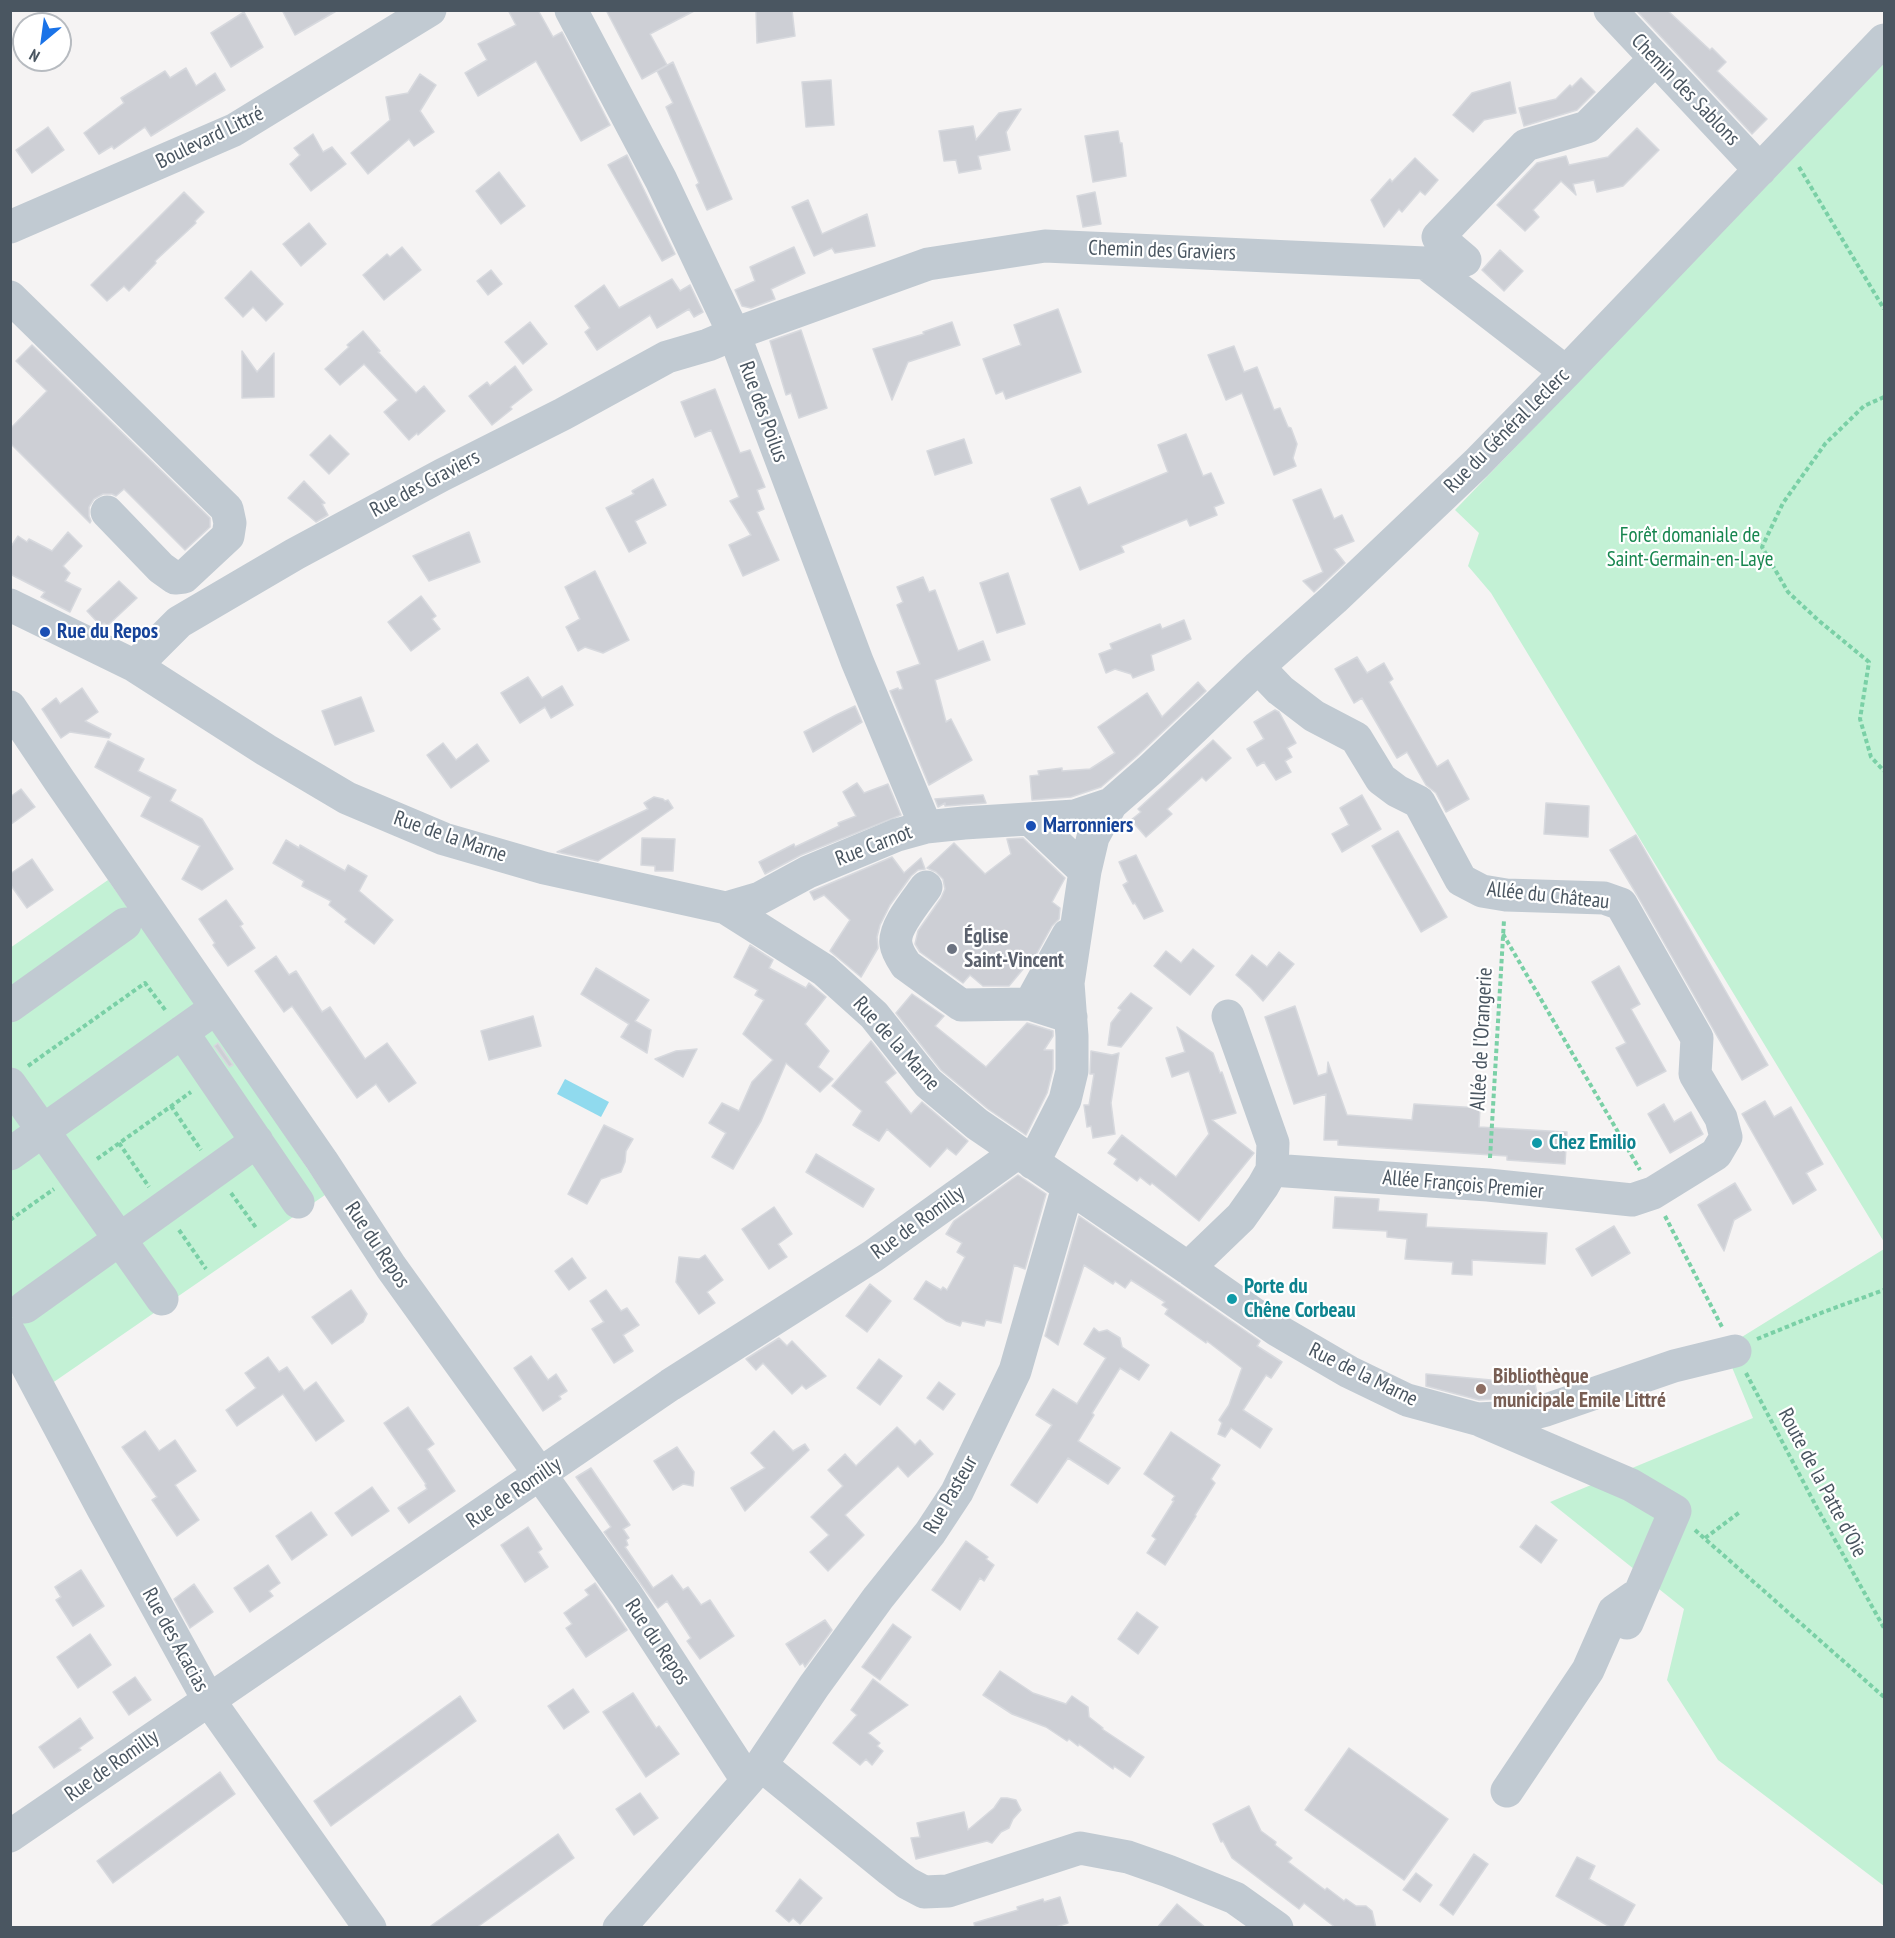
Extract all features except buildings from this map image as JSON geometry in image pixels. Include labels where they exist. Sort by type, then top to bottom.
[{"type":"street","name":"Boulevard Littré","points":[[10,227],[234,130],[430,10]]},
{"type":"street","name":"Rue des Poilus","points":[[571,10],[661,180],[734,334],[857,661],[926,827]]},
{"type":"street","name":"Chemin des Sablons","points":[[1610,10],[1760,170]]},
{"type":"street","name":"Rue du Général Leclerc","points":[[1111,804],[1477,463],[1884,40]]},
{"type":"street","points":[[1465,260],[1438,237],[1526,145],[1587,127],[1655,59]]},
{"type":"street","name":"Chemin des Graviers","points":[[734,334],[928,264],[1045,246],[1425,262],[1566,372]]},
{"type":"street","points":[[10,297],[227,509],[230,524],[228,537],[184,577],[175,578],[161,568],[107,512]]},
{"type":"street","name":"Rue des Graviers","points":[[135,666],[179,622],[296,554],[667,357],[708,345],[734,334]]},
{"type":"street","name":"Rue de la Marne","points":[[10,605],[135,666],[266,750],[347,798],[444,839],[544,868],[726,908],[824,970],[874,1015],[928,1083],[977,1124],[1276,1330],[1348,1372],[1407,1400],[1477,1419],[1519,1417],[1674,1366],[1735,1351]]},
{"type":"street","name":"Allée du Château","points":[[1258,667],[1280,690],[1314,716],[1356,738],[1381,778],[1397,791],[1419,802],[1461,880],[1482,891],[1506,895],[1604,897],[1621,904],[1697,1038],[1695,1074],[1721,1118],[1726,1137],[1716,1154],[1653,1193]]},
{"type":"street","name":"Rue du Repos","points":[[10,707],[322,1161],[391,1267],[754,1772],[907,1883],[924,1892],[948,1891],[1080,1848],[1128,1857],[1235,1898],[1277,1928]]},
{"type":"street","points":[[1025,1157],[1065,1100],[1072,1071],[1068,983],[1085,871],[1093,837],[1111,804]]},
{"type":"street","name":"Rue Carnot","points":[[726,908],[760,898],[808,872],[897,835],[926,827],[1075,816],[1111,804]]},
{"type":"street","points":[[1031,820],[1085,871]]},
{"type":"street","points":[[926,886],[897,931],[895,944],[906,965],[961,1005],[1030,1004],[1071,1017]]},
{"type":"street","points":[[1030,1004],[1078,917]]},
{"type":"street","points":[[10,1006],[125,924]]},
{"type":"street","points":[[10,1154],[216,1008]]},
{"type":"street","points":[[1188,1268],[1241,1217],[1272,1170],[1274,1143],[1228,1016]]},
{"type":"street","points":[[182,1032],[298,1202]]},
{"type":"street","points":[[15,1078],[44,1131],[162,1299]]},
{"type":"street","points":[[18,1321],[120,1239],[257,1141]]},
{"type":"street","name":"Rue de Romilly","points":[[10,1836],[670,1385],[1025,1157]]},
{"type":"street","name":"Allée François Premier","points":[[1272,1170],[1488,1185],[1632,1200],[1653,1193]]},
{"type":"street","name":"Rue Pasteur","points":[[627,1925],[754,1772],[878,1598],[930,1533],[957,1492],[1015,1371],[1068,1187]]},
{"type":"street","name":"Rue des Acacias","points":[[18,1321],[103,1509],[208,1699],[370,1928]]},
{"type":"street","points":[[1477,1419],[1631,1485],[1675,1511],[1627,1623]]},
{"type":"street","points":[[1508,1791],[1588,1670],[1614,1611],[1640,1593]]},
{"type":"path","points":[[1785,144],[1884,309]]},
{"type":"path","points":[[1884,397],[1864,406],[1825,444],[1783,503],[1762,547],[1788,592],[1869,662],[1860,719],[1871,757],[1884,771]]},
{"type":"path","name":"Allée de l'Orangerie","points":[[1488,1185],[1506,895]]},
{"type":"path","name":"Route de la Patte d'Oie","points":[[1503,934],[1653,1193],[1816,1506],[1884,1628]]},
{"type":"path","points":[[15,1078],[145,983],[182,1032]]},
{"type":"path","points":[[10,1220],[213,1077]]},
{"type":"path","points":[[1735,1351],[1740,1346],[1815,1315],[1884,1290]]},
{"type":"path","points":[[1675,1511],[1884,1696]]},
{"type":"path","points":[[1705,1538],[1740,1512]]},
{"type":"green space","name":"Forêt domaniale de Saint-Germain-en-Laye","points":[[1884,63],[1884,1242],[1491,593],[1468,566],[1479,533],[1455,510]]},
{"type":"green space","points":[[108,880],[213,1028],[325,1195],[48,1386],[11,1316],[10,948]]},
{"type":"green space","points":[[1884,1249],[1884,1886],[1718,1760],[1667,1680],[1684,1609],[1550,1502],[1753,1418],[1724,1348]]},
{"type":"water","points":[[565,1079],[609,1102],[601,1117],[557,1094]]},
{"type":"place","name":"Rue du Repos","points":[[45,632]]},
{"type":"place","name":"Marronniers","points":[[1031,826]]},
{"type":"place","name":"Église Saint-Vincent","points":[[952,949]]},
{"type":"place","name":"Chez Emilio","points":[[1537,1143]]},
{"type":"place","name":"Porte du Chêne Corbeau","points":[[1232,1299]]},
{"type":"place","name":"Bibliothèque municipale Emile Littré","points":[[1481,1389]]}]
